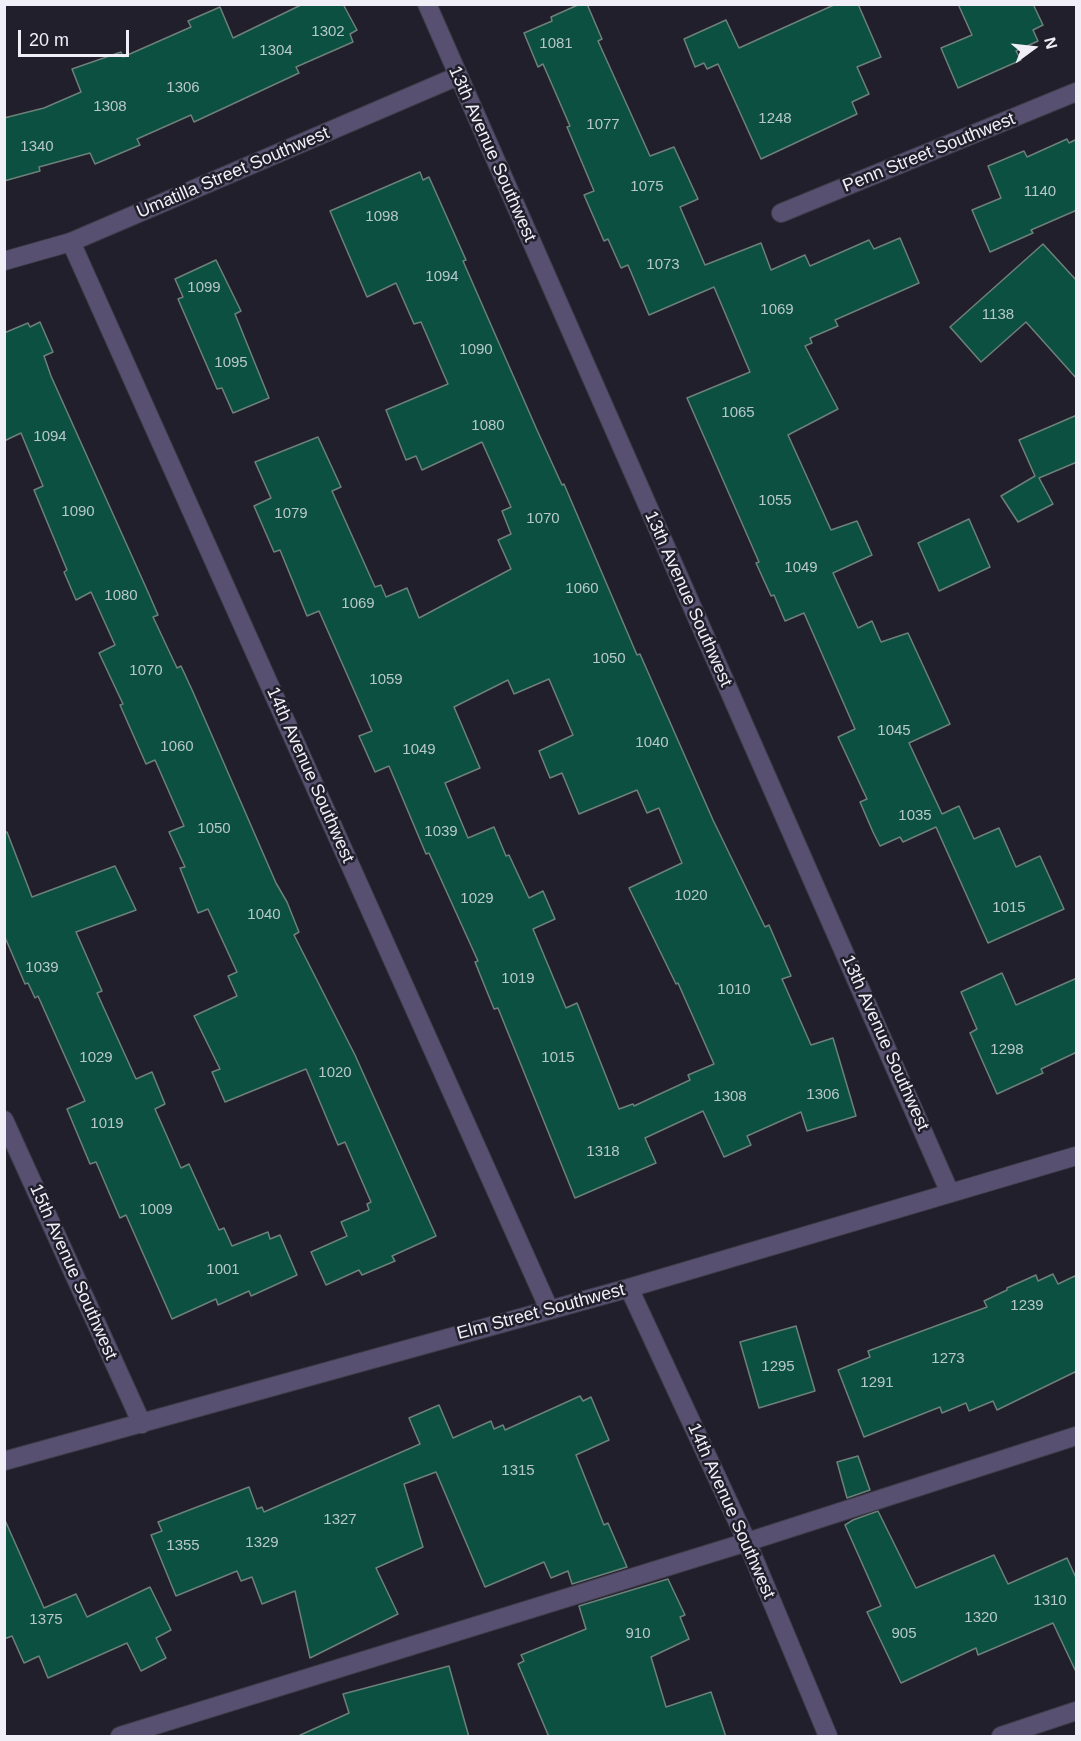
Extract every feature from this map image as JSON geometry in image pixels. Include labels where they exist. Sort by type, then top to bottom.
[{"type":"street","name":"13th Avenue Southwest","points":[[427,4],[951,1193]]},
{"type":"street","name":"Umatilla Street Southwest","points":[[4,261],[71,242],[458,76]]},
{"type":"street","name":"Penn Street Southwest","points":[[781,213],[1077,92]]},
{"type":"street","name":"14th Avenue Southwest","points":[[71,242],[549,1309]]},
{"type":"street","name":"15th Avenue Southwest","points":[[4,1120],[142,1424]]},
{"type":"street","name":"Elm Street Southwest","points":[[4,1461],[629,1288],[1077,1156]]},
{"type":"street","name":"14th Avenue Southwest","points":[[629,1288],[747,1542],[828,1737]]},
{"type":"street","points":[[120,1737],[747,1542],[1077,1436]]},
{"type":"street","points":[[1001,1737],[1077,1712]]},
{"type":"building","points":[[303,4],[343,4],[357,30],[350,34],[353,42],[296,67],[299,73],[194,122],[191,115],[137,139],[140,145],[95,164],[90,153],[39,167],[40,171],[4,181],[4,118],[44,108],[81,92],[72,69],[121,52],[123,57],[191,27],[188,21],[220,7],[233,38]]},
{"type":"building","points":[[580,4],[587,4],[602,39],[598,41],[650,156],[674,147],[698,199],[680,207],[705,265],[761,243],[771,270],[805,255],[810,266],[869,240],[874,249],[900,238],[919,283],[835,320],[838,326],[810,338],[812,343],[805,346],[838,409],[788,435],[831,530],[857,521],[872,555],[833,573],[858,628],[872,621],[881,642],[908,633],[950,724],[909,743],[942,814],[959,806],[974,839],[999,828],[1016,867],[1040,856],[1064,909],[988,943],[936,827],[903,842],[900,837],[880,846],[860,802],[867,799],[838,737],[855,729],[804,613],[785,621],[774,595],[771,596],[756,563],[759,562],[687,398],[750,372],[714,287],[649,315],[628,265],[621,268],[608,239],[604,241],[584,195],[594,191],[567,127],[570,126],[543,64],[538,67],[524,33],[552,21],[551,17]]},
{"type":"building","points":[[836,4],[858,4],[881,57],[857,67],[869,94],[852,102],[857,114],[761,159],[718,64],[707,69],[704,63],[695,67],[684,39],[726,20],[739,48]]},
{"type":"building","points":[[958,4],[1033,4],[1043,25],[1033,30],[1038,41],[1016,51],[1021,60],[958,88],[941,48],[972,35]]},
{"type":"building","points":[[1067,139],[1069,143],[1077,139],[1077,210],[1031,230],[1033,233],[990,252],[972,210],[1001,198],[988,166],[1024,151],[1027,157]]},
{"type":"building","points":[[420,172],[423,180],[429,177],[466,260],[463,261],[537,430],[562,485],[564,484],[637,655],[640,654],[713,820],[765,927],[769,925],[791,976],[782,979],[811,1045],[833,1038],[856,1116],[807,1131],[801,1112],[747,1136],[751,1145],[724,1157],[703,1111],[645,1138],[656,1163],[575,1198],[498,1008],[494,1009],[475,962],[478,961],[429,853],[426,854],[389,766],[375,772],[359,736],[372,731],[319,611],[307,616],[280,550],[274,552],[254,506],[271,498],[255,462],[318,437],[341,487],[332,491],[375,587],[381,585],[386,597],[407,588],[419,618],[511,569],[498,540],[511,534],[502,511],[511,507],[482,442],[422,470],[416,456],[406,460],[386,410],[448,384],[421,322],[414,324],[396,283],[367,297],[330,211]],"holes":[[[549,679],[573,735],[539,751],[550,778],[562,773],[579,814],[637,790],[647,813],[659,808],[682,863],[629,888],[676,984],[678,983],[714,1064],[688,1075],[690,1080],[634,1106],[633,1104],[619,1109],[577,1003],[566,1008],[533,929],[555,919],[543,891],[529,898],[509,855],[506,856],[494,827],[468,838],[445,783],[480,768],[454,707],[508,680],[514,694]]]},
{"type":"building","points":[[1043,244],[1077,281],[1077,379],[1026,322],[981,362],[950,327]]},
{"type":"building","points":[[216,260],[241,311],[235,314],[269,398],[233,413],[222,388],[217,389],[178,299],[183,297],[175,279]]},
{"type":"building","points":[[40,322],[53,352],[44,356],[51,376],[158,615],[153,617],[177,668],[181,666],[193,692],[276,883],[287,902],[299,932],[294,935],[355,1055],[436,1236],[392,1256],[395,1261],[362,1275],[359,1270],[326,1285],[311,1252],[347,1236],[341,1222],[369,1210],[367,1204],[371,1202],[345,1142],[338,1145],[306,1069],[225,1102],[212,1072],[220,1069],[194,1016],[237,996],[228,976],[237,972],[208,909],[198,913],[180,868],[185,867],[169,832],[184,826],[155,760],[146,764],[120,705],[123,704],[99,653],[115,645],[91,592],[76,600],[64,572],[67,570],[34,490],[43,486],[21,433],[4,441],[4,333],[28,323],[30,327]]},
{"type":"building","points":[[1077,415],[1077,462],[1039,478],[1053,504],[1018,522],[1001,496],[1035,476],[1019,440]]},
{"type":"building","points":[[969,519],[990,567],[939,591],[918,543]]},
{"type":"building","points":[[4,832],[7,832],[32,897],[115,866],[136,910],[76,932],[102,991],[97,993],[136,1079],[152,1072],[165,1104],[155,1109],[181,1168],[189,1164],[219,1230],[224,1228],[232,1246],[268,1232],[270,1239],[280,1235],[297,1275],[251,1296],[249,1291],[218,1305],[216,1299],[172,1319],[126,1215],[120,1218],[96,1162],[90,1164],[67,1109],[85,1101],[38,996],[35,998],[28,983],[25,984],[4,935]]},
{"type":"building","points":[[1002,973],[1016,1005],[1077,978],[1077,1052],[1041,1069],[1043,1073],[997,1094],[970,1033],[977,1029],[961,992]]},
{"type":"building","points":[[1053,1274],[1058,1284],[1077,1275],[1077,1371],[997,1410],[993,1401],[969,1411],[966,1403],[942,1413],[940,1407],[864,1437],[838,1370],[870,1357],[868,1351],[987,1307],[984,1301],[1036,1275],[1038,1281]]},
{"type":"building","points":[[796,1326],[815,1391],[759,1408],[740,1342]]},
{"type":"building","points":[[580,1396],[583,1401],[591,1397],[609,1440],[576,1455],[604,1525],[608,1523],[627,1567],[572,1584],[568,1571],[551,1578],[544,1562],[485,1587],[436,1472],[404,1484],[423,1547],[376,1568],[398,1614],[310,1658],[295,1591],[262,1604],[252,1577],[241,1581],[237,1571],[176,1596],[151,1535],[162,1531],[158,1522],[249,1487],[257,1509],[262,1507],[264,1512],[420,1444],[409,1418],[439,1405],[453,1438],[491,1421],[494,1429],[503,1425],[505,1430]]},
{"type":"building","points":[[858,1456],[870,1490],[847,1498],[837,1462]]},
{"type":"building","points":[[878,1511],[916,1588],[994,1555],[1008,1584],[1067,1558],[1077,1580],[1077,1674],[1053,1623],[978,1655],[976,1648],[901,1683],[867,1612],[881,1606],[845,1525]]},
{"type":"building","points":[[4,1518],[44,1608],[76,1594],[87,1617],[150,1587],[171,1630],[156,1638],[166,1658],[141,1671],[127,1643],[48,1678],[39,1656],[24,1663],[12,1636],[4,1639]]},
{"type":"building","points":[[668,1579],[685,1615],[680,1617],[689,1639],[651,1657],[666,1707],[711,1692],[726,1737],[549,1737],[518,1664],[524,1661],[521,1655],[586,1629],[579,1606]]},
{"type":"building","points":[[449,1666],[469,1737],[296,1737],[349,1713],[343,1694]]}]
